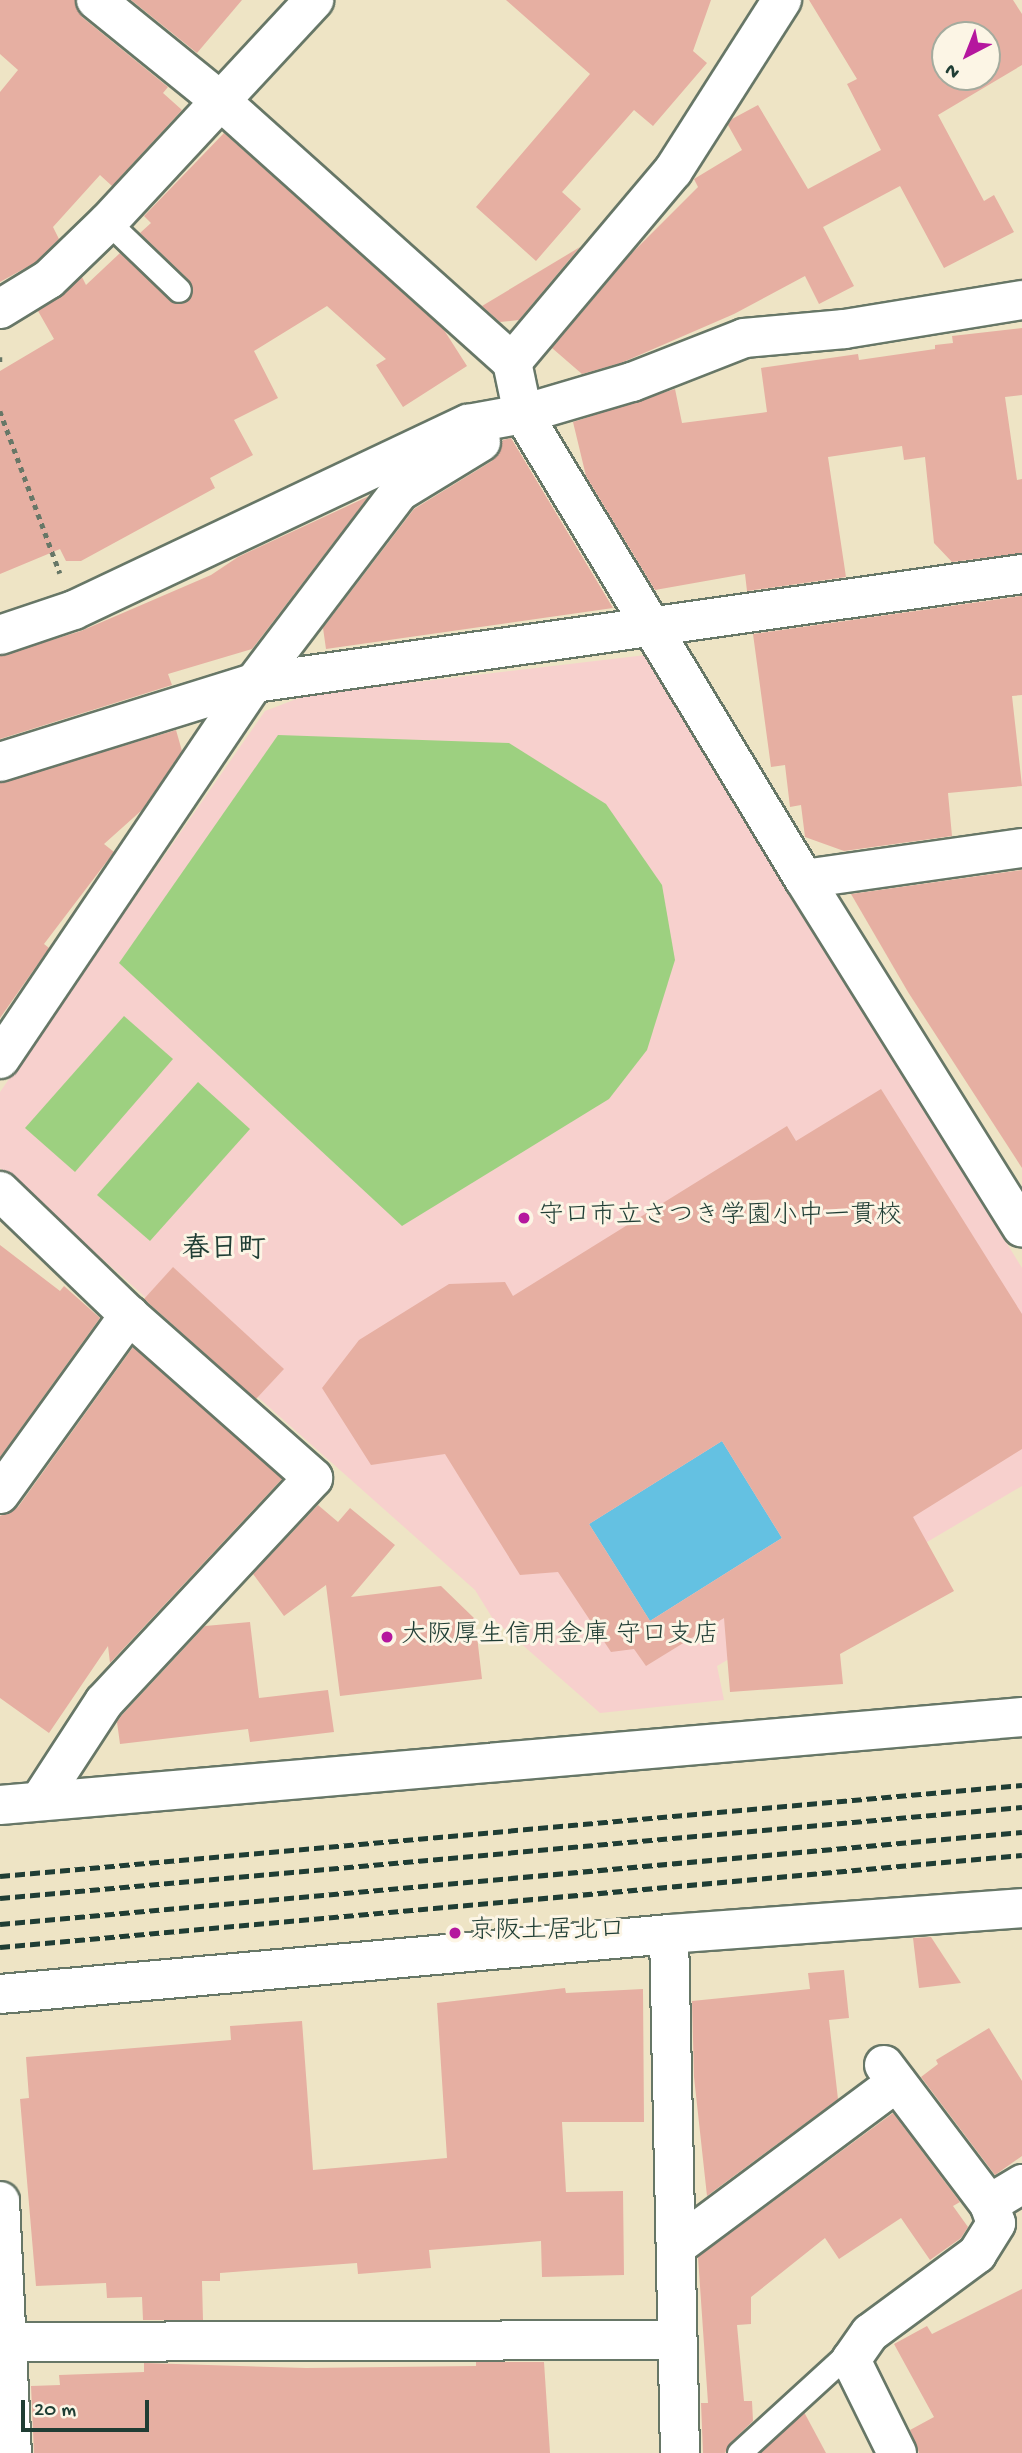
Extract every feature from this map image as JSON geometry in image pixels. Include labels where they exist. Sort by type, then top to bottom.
[{"type":"street","points":[[96,0],[222,102],[512,362],[523,414],[803,878],[1022,1228]]},
{"type":"street","points":[[0,309],[49,279],[108,222],[314,0]]},
{"type":"street","points":[[512,362],[673,171],[782,0]]},
{"type":"street","points":[[0,635],[74,610],[468,424],[523,414],[632,382],[744,338],[845,330],[1022,300]]},
{"type":"street","points":[[0,1059],[254,683],[398,492],[523,414]]},
{"type":"street","points":[[0,762],[254,683],[652,630],[1022,574]]},
{"type":"street","points":[[803,878],[1022,848]]},
{"type":"street","points":[[0,1191],[129,1315],[313,1478],[104,1702],[40,1800]]},
{"type":"street","points":[[0,1494],[129,1315]]},
{"type":"street","points":[[0,1805],[1022,1717]]},
{"type":"street","points":[[0,1994],[669,1934],[1022,1908]]},
{"type":"street","points":[[669,1934],[680,2453]]},
{"type":"street","points":[[677,2246],[891,2073],[989,2204],[996,2223],[977,2254],[870,2333],[851,2360],[897,2453]]},
{"type":"street","points":[[989,2204],[1022,2184]]},
{"type":"street","points":[[0,2201],[12,2453]]},
{"type":"street","points":[[5,2341],[677,2340]]},
{"type":"lane","points":[[108,222],[179,290]]},
{"type":"lane","points":[[739,2453],[842,2358],[851,2360]]},
{"type":"path","points":[[0,357],[0,365]]},
{"type":"path","points":[[0,411],[74,610]]},
{"type":"shaded area","name":"守口市立さつき学園小中一貫校","points":[[646,655],[1022,1268],[1022,1486],[717,1666],[724,1700],[600,1713],[493,1619],[475,1590],[0,1168],[0,1092],[265,711],[307,695]]},
{"type":"green space","points":[[278,735],[509,743],[606,804],[662,885],[675,960],[647,1050],[609,1099],[402,1226],[119,963]]},
{"type":"green space","points":[[124,1016],[173,1059],[75,1172],[25,1128]]},
{"type":"green space","points":[[198,1082],[250,1129],[150,1241],[97,1195]]},
{"type":"water","points":[[722,1441],[782,1538],[650,1621],[589,1524]]},
{"type":"building","points":[[0,0],[75,0],[82,17],[168,87],[163,93],[182,110],[112,186],[100,175],[53,227],[59,239],[36,262],[0,282],[0,92],[18,70],[0,54]]},
{"type":"building","points":[[131,0],[242,0],[197,53]]},
{"type":"building","points":[[506,0],[711,0],[693,51],[707,63],[653,126],[634,110],[562,192],[581,209],[536,261],[476,207],[590,74]]},
{"type":"building","points":[[809,0],[1013,0],[1022,14],[1022,65],[1001,78],[1001,21],[931,21],[931,91],[978,91],[938,115],[984,201],[994,195],[1014,232],[944,268],[900,186],[823,227],[854,286],[819,304],[805,276],[734,314],[621,363],[582,374],[552,348],[633,252],[698,187],[694,179],[742,150],[728,125],[732,119],[758,105],[808,189],[881,150],[847,84],[857,79]]},
{"type":"building","points":[[224,133],[444,330],[467,366],[403,407],[376,365],[386,359],[327,306],[254,351],[278,398],[234,420],[253,455],[210,478],[215,488],[81,561],[66,561],[60,549],[0,574],[0,371],[54,339],[38,311],[82,277],[86,285],[120,253],[170,301],[182,304],[190,299],[189,280],[140,233],[151,223],[144,216]]},
{"type":"building","points":[[580,247],[519,320],[500,322],[482,306]]},
{"type":"building","points":[[1022,328],[1022,395],[1005,397],[1017,480],[1022,479],[1022,553],[952,562],[934,543],[925,457],[904,460],[902,446],[828,457],[846,577],[747,591],[745,574],[655,590],[586,476],[573,422],[675,389],[682,423],[767,412],[761,368],[858,354],[859,360],[935,349],[935,345],[953,343],[952,336]]},
{"type":"building","points":[[511,438],[613,608],[326,649],[323,628],[414,509],[492,461],[503,440]]},
{"type":"building","points":[[369,496],[252,649],[168,674],[172,685],[0,739],[0,656],[81,631],[211,575],[238,557]]},
{"type":"building","points":[[1022,596],[1022,695],[1012,696],[1022,786],[948,793],[952,836],[844,851],[805,837],[801,805],[790,807],[785,765],[771,767],[753,634]]},
{"type":"building","points":[[176,730],[182,751],[142,810],[104,844],[114,852],[44,944],[49,948],[0,1018],[0,783]]},
{"type":"building","points":[[1022,870],[1022,1168],[908,992],[851,894]]},
{"type":"building","points":[[881,1089],[1022,1314],[1022,1449],[913,1517],[954,1591],[840,1654],[843,1684],[730,1692],[724,1618],[646,1666],[634,1649],[611,1652],[558,1572],[520,1575],[445,1454],[371,1465],[322,1388],[359,1340],[449,1284],[505,1282],[513,1296],[787,1126],[796,1141]],"holes":[[[722,1441],[782,1538],[650,1621],[589,1524]]]},
{"type":"building","points":[[0,1245],[60,1291],[64,1286],[100,1318],[0,1457]]},
{"type":"building","points":[[173,1267],[284,1369],[256,1399],[144,1299]]},
{"type":"building","points":[[133,1347],[282,1479],[110,1663],[108,1646],[49,1733],[0,1698],[0,1516],[18,1507]]},
{"type":"building","points":[[318,1505],[338,1522],[350,1508],[395,1545],[351,1597],[441,1586],[475,1619],[482,1679],[340,1696],[326,1585],[284,1616],[253,1574]]},
{"type":"building","points":[[250,1622],[259,1698],[328,1690],[334,1732],[250,1742],[248,1729],[120,1744],[117,1722],[121,1716],[205,1626]]},
{"type":"building","points":[[931,1937],[961,1983],[919,1988],[913,1938]]},
{"type":"building","points":[[844,1970],[849,2018],[829,2020],[838,2099],[707,2196],[694,2077],[692,2001],[810,1989],[808,1973]]},
{"type":"building","points":[[565,1988],[566,1993],[643,1989],[644,2122],[562,2122],[566,2192],[623,2191],[624,2275],[542,2277],[541,2241],[429,2250],[431,2268],[358,2274],[357,2263],[220,2273],[220,2281],[202,2281],[203,2320],[143,2320],[142,2297],[107,2298],[106,2283],[36,2286],[20,2099],[29,2098],[26,2057],[231,2040],[230,2026],[302,2021],[313,2170],[447,2158],[437,2003]]},
{"type":"building","points":[[989,2028],[1022,2081],[1022,2156],[995,2175],[921,2077],[938,2064],[936,2060]]},
{"type":"building","points":[[893,2113],[960,2202],[953,2206],[968,2227],[961,2238],[930,2260],[901,2218],[839,2259],[825,2238],[751,2297],[751,2324],[737,2325],[744,2401],[752,2401],[753,2421],[730,2443],[725,2453],[703,2453],[701,2403],[708,2403],[698,2257]]},
{"type":"building","points":[[1022,2289],[1022,2453],[919,2453],[910,2430],[934,2417],[894,2344],[927,2326],[932,2334]]},
{"type":"building","points":[[476,2362],[544,2362],[550,2453],[34,2453],[31,2386],[60,2385],[59,2375],[144,2372],[144,2363],[306,2368],[476,2366]]},
{"type":"building","points":[[804,2412],[826,2453],[760,2453]]},
{"type":"railway","points":[[0,1876],[1022,1785]]},
{"type":"railway","points":[[0,1898],[1022,1807]]},
{"type":"railway","points":[[0,1924],[1022,1832]]},
{"type":"railway","points":[[0,1947],[1022,1855]]},
{"type":"place","name":"守口市立さつき学園小中一貫校","points":[[524,1218]]},
{"type":"place","name":"大阪厚生信用金庫 守口支店","points":[[387,1637]]},
{"type":"place","name":"京阪土居北口","points":[[455,1933]]},
{"type":"district","name":"春日町","points":[[224,1251]]}]
